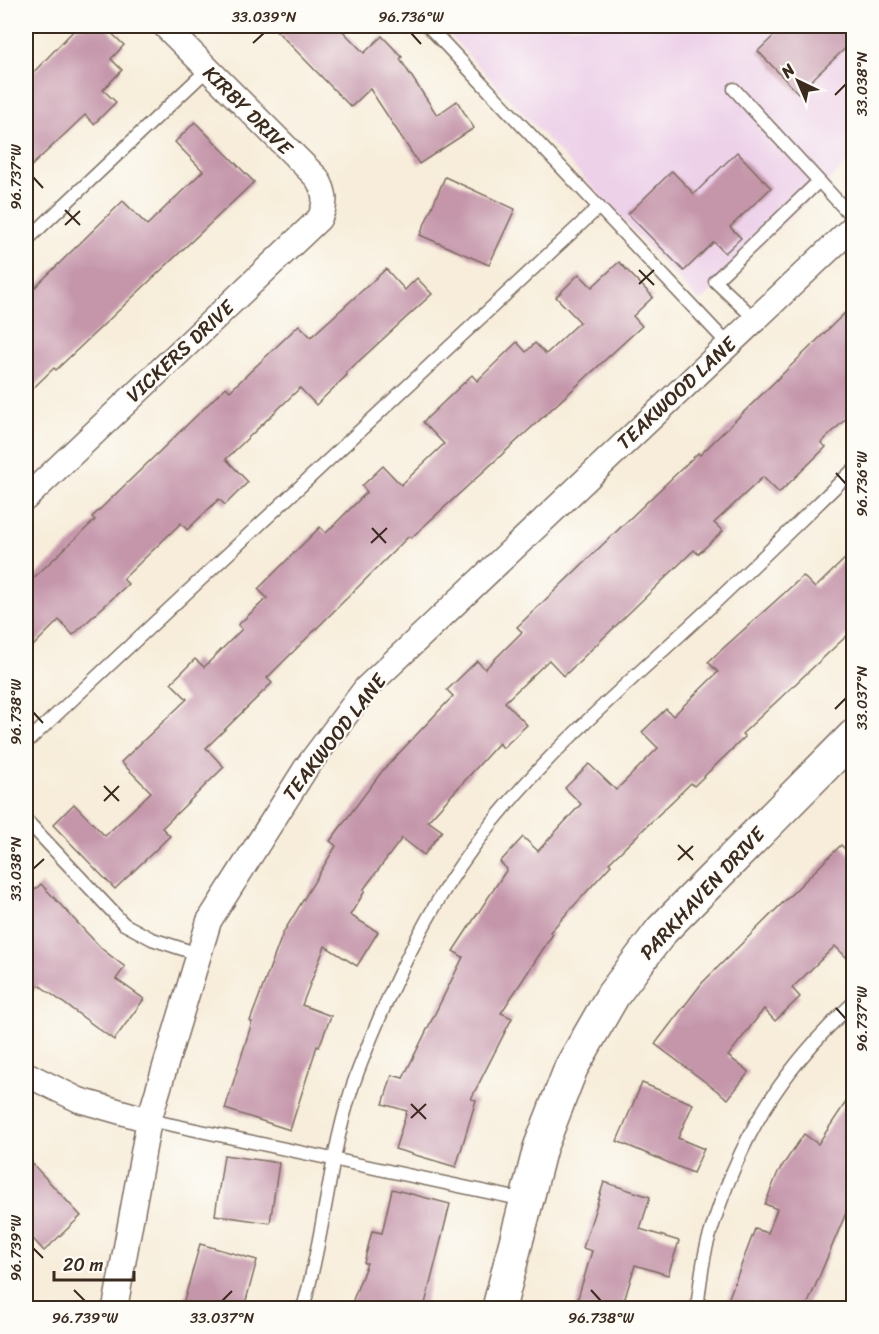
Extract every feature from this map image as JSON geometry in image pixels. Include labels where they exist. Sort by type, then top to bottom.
[{"type":"street","name":"KIRBY DRIVE","points":[[165,26],[317,178],[325,198]]},
{"type":"street","name":"VICKERS DRIVE","points":[[26,498],[319,219],[325,198]]},
{"type":"street","name":"TEAKWOOD LANE","points":[[115,1308],[149,1120],[208,921],[306,768],[366,688],[854,226]]},
{"type":"street","name":"PARKHAVEN DRIVE","points":[[498,1308],[540,1148],[571,1068],[613,995],[662,930],[854,736]]},
{"type":"street","points":[[26,1074],[79,1100],[149,1120]]},
{"type":"lane","points":[[428,26],[728,344]]},
{"type":"lane","points":[[26,241],[208,69]]},
{"type":"lane","points":[[734,89],[854,219]]},
{"type":"lane","points":[[755,319],[715,281],[818,182]]},
{"type":"lane","points":[[26,743],[599,207]]},
{"type":"lane","points":[[303,1308],[315,1266],[335,1161],[357,1074],[405,961],[446,888],[472,850],[557,749],[715,603],[854,469]]},
{"type":"lane","points":[[26,820],[124,924],[152,939],[198,954]]},
{"type":"lane","points":[[697,1308],[707,1243],[743,1143],[767,1101],[810,1045],[854,1002]]},
{"type":"lane","points":[[149,1120],[526,1201]]},
{"type":"shaded area","points":[[441,26],[853,26],[853,158],[700,302]]},
{"type":"building","points":[[78,26],[104,26],[124,45],[111,59],[122,70],[103,90],[116,102],[94,124],[85,115],[26,171],[26,80]]},
{"type":"building","points":[[272,26],[338,26],[364,53],[382,36],[402,57],[400,59],[437,115],[457,101],[474,128],[419,164],[370,89],[351,107]]},
{"type":"building","points":[[784,26],[854,26],[854,40],[798,93],[758,51]]},
{"type":"building","points":[[195,122],[254,182],[56,370],[54,368],[26,395],[26,296],[123,201],[147,225],[203,171],[175,142]]},
{"type":"building","points":[[737,152],[771,188],[730,227],[741,238],[725,253],[714,242],[684,271],[628,214],[672,171],[694,194]]},
{"type":"building","points":[[445,177],[515,209],[489,265],[420,235]]},
{"type":"building","points":[[619,262],[653,297],[633,316],[642,326],[411,538],[409,536],[267,678],[272,683],[206,748],[224,767],[162,828],[170,836],[115,889],[53,825],[74,804],[105,836],[151,792],[121,762],[187,699],[171,683],[195,659],[204,667],[242,629],[238,625],[267,598],[258,589],[320,527],[326,533],[367,492],[362,486],[383,466],[401,485],[444,444],[423,422],[472,375],[477,381],[517,342],[526,352],[535,343],[546,354],[580,322],[556,297],[579,274],[592,287]]},
{"type":"building","points":[[386,269],[405,290],[417,278],[432,294],[346,373],[347,375],[316,405],[300,388],[226,459],[248,482],[225,505],[219,499],[187,530],[181,523],[123,579],[128,584],[73,635],[59,620],[26,653],[26,585],[95,520],[92,517],[226,387],[230,391],[299,325],[311,337]]},
{"type":"building","points":[[854,304],[854,411],[821,443],[826,447],[779,493],[763,477],[714,523],[723,531],[698,554],[694,550],[564,676],[549,660],[505,702],[527,725],[503,748],[499,743],[428,821],[442,831],[424,855],[402,838],[363,890],[365,891],[350,915],[378,932],[357,966],[325,946],[302,1005],[331,1016],[319,1047],[317,1046],[290,1130],[225,1109],[252,1022],[250,1021],[283,933],[336,846],[330,841],[383,770],[453,696],[447,690],[477,661],[485,669],[522,632],[517,627],[698,453],[700,455]]},
{"type":"building","points":[[854,550],[854,629],[742,734],[745,737],[694,786],[691,783],[609,863],[611,865],[550,932],[553,934],[501,1013],[512,1018],[471,1099],[476,1100],[456,1167],[395,1149],[407,1111],[383,1104],[392,1075],[403,1078],[463,957],[453,951],[507,869],[500,862],[523,837],[538,851],[581,804],[565,788],[589,764],[616,790],[658,748],[642,732],[666,709],[673,716],[718,672],[708,662],[803,576],[815,588]]},
{"type":"building","points":[[841,845],[854,858],[854,965],[835,946],[792,988],[800,997],[775,1021],[764,1009],[728,1056],[749,1072],[728,1099],[655,1044],[702,983]]},
{"type":"building","points":[[41,884],[102,949],[125,967],[116,979],[144,999],[114,1040],[39,985],[26,998],[26,898]]},
{"type":"building","points":[[642,1083],[693,1104],[678,1138],[704,1149],[693,1173],[617,1141]]},
{"type":"building","points":[[854,1090],[854,1194],[806,1308],[725,1308],[755,1229],[768,1233],[777,1209],[765,1204],[778,1172],[804,1134],[818,1144]]},
{"type":"building","points":[[224,1155],[279,1163],[270,1223],[215,1215]]},
{"type":"building","points":[[26,1157],[81,1216],[44,1251],[26,1231]]},
{"type":"building","points":[[604,1182],[650,1197],[640,1229],[679,1241],[668,1275],[635,1265],[622,1308],[575,1308],[592,1251],[583,1248]]},
{"type":"building","points":[[392,1189],[450,1204],[424,1308],[350,1308],[367,1263],[364,1263],[372,1231],[382,1233]]},
{"type":"building","points":[[200,1244],[257,1260],[244,1308],[182,1308]]}]
